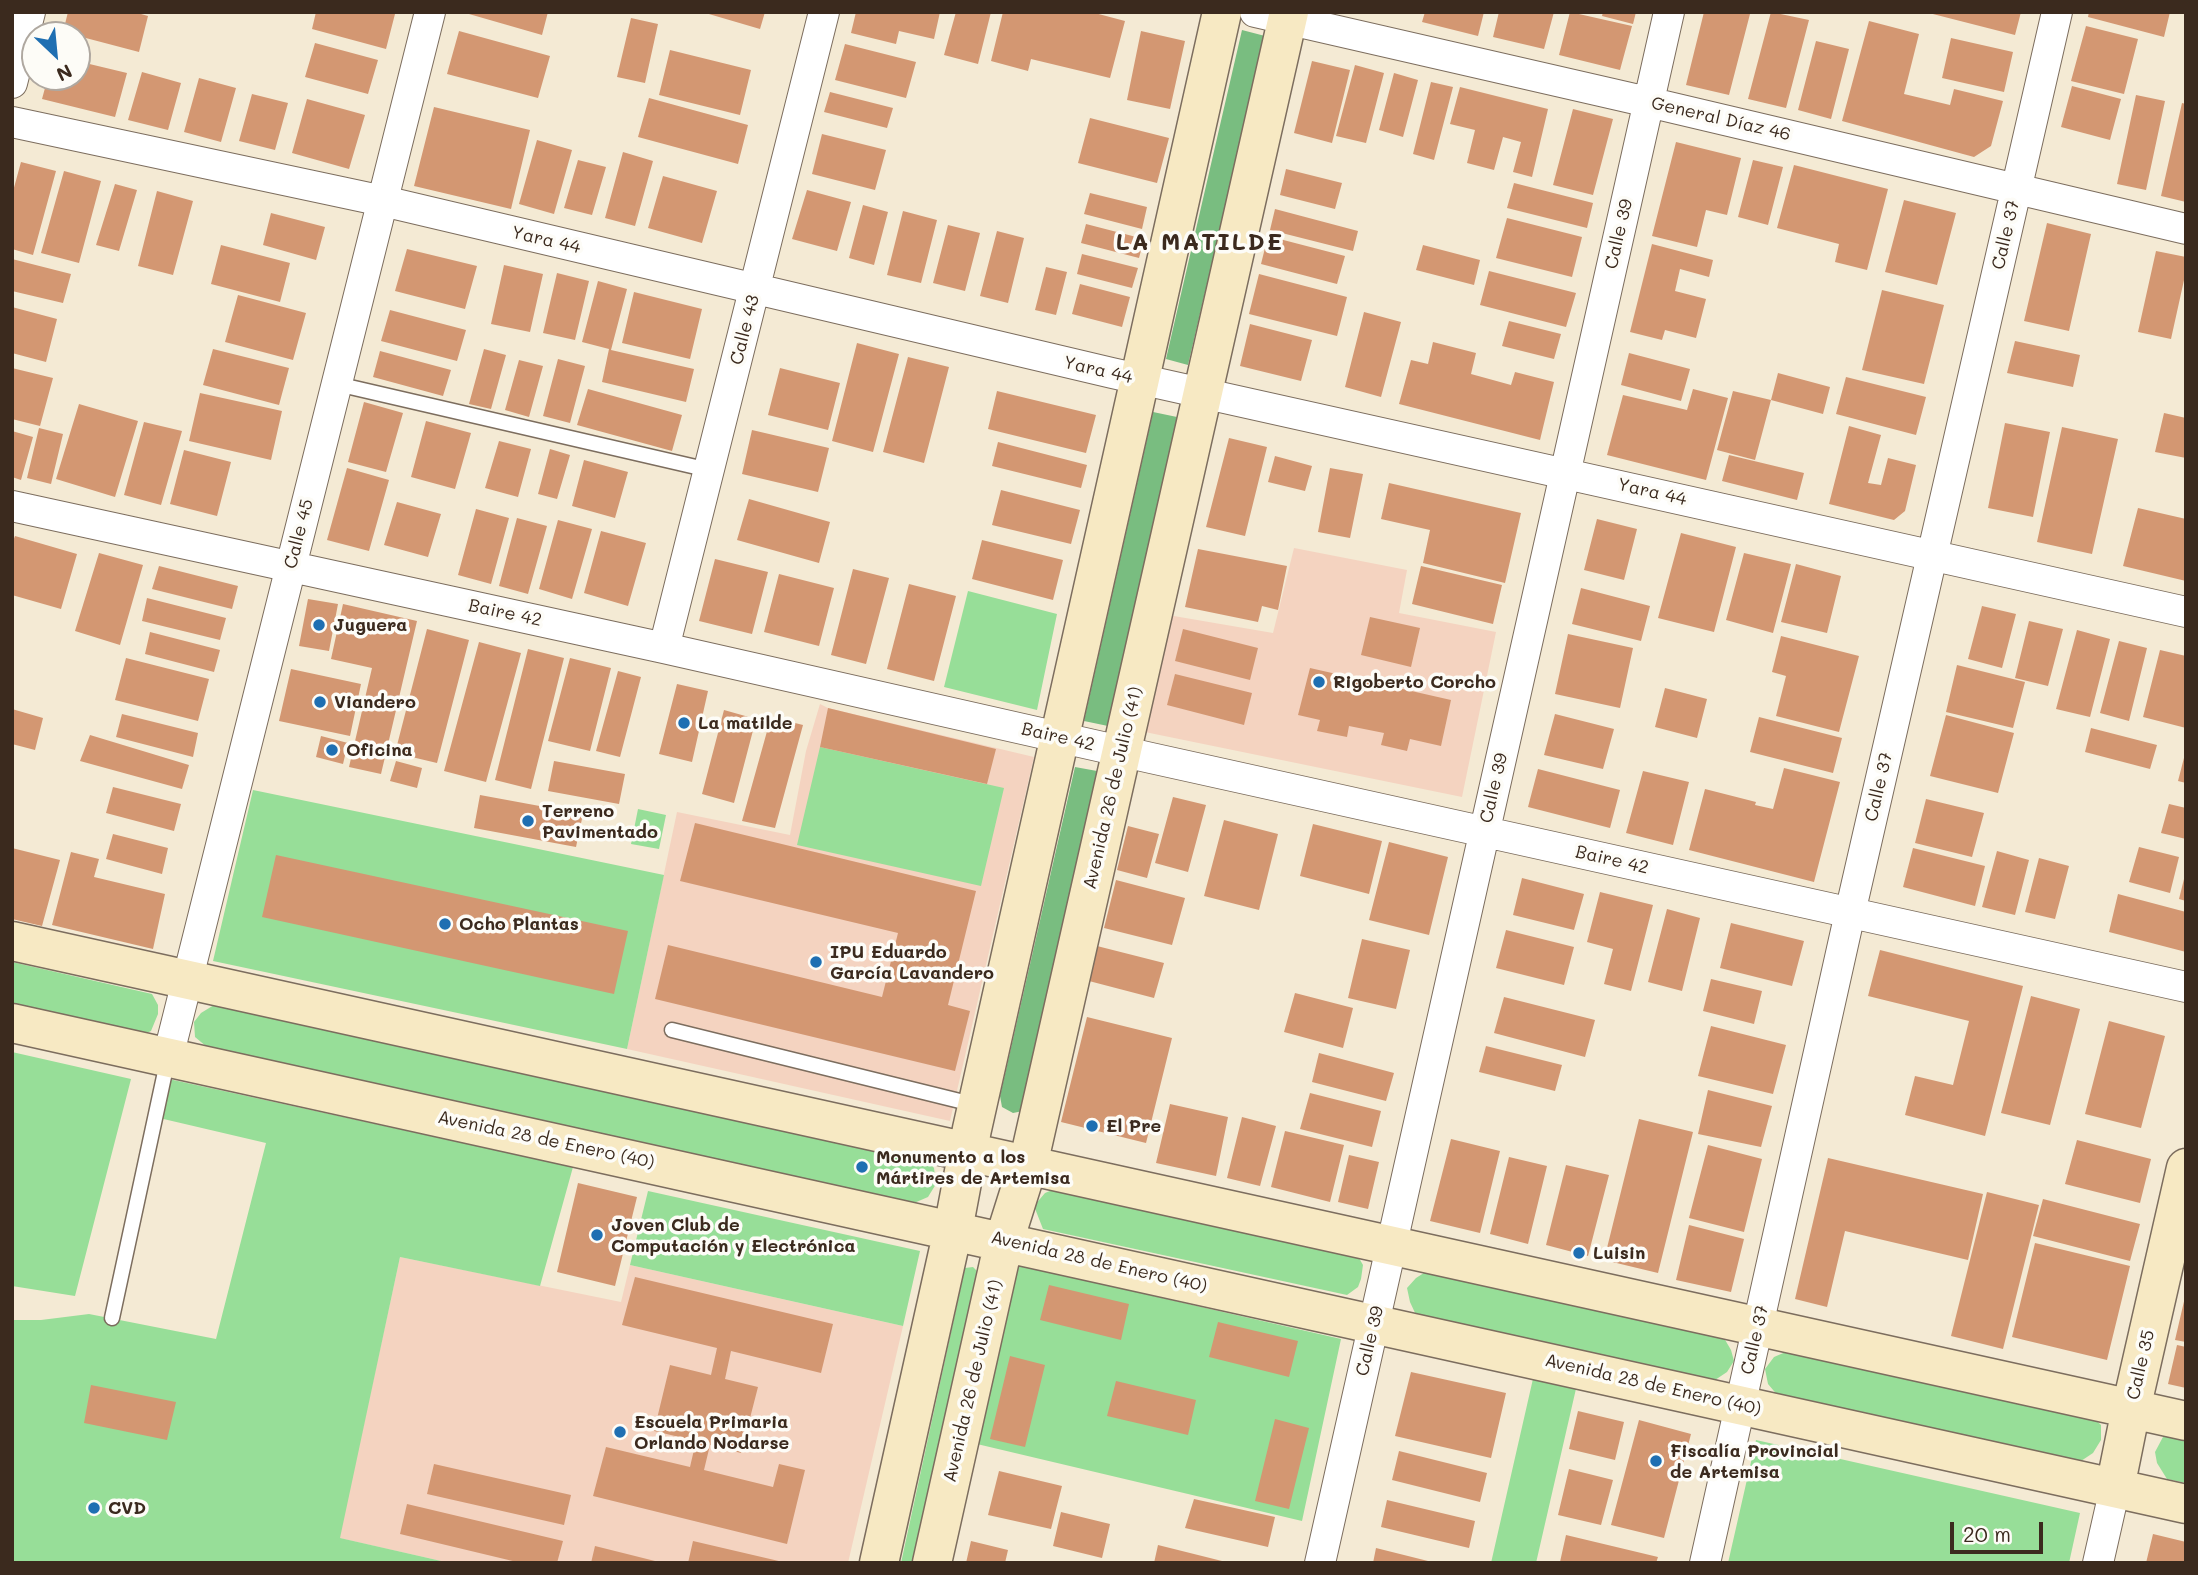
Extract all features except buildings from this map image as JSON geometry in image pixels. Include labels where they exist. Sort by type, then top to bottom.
[{"type":"main road","points":[[879,1563],[953,1230],[977,1105],[1222,12]]},
{"type":"main road","name":"Avenida 26 de Julio (41)","points":[[932,1563],[1004,1241],[1028,1166],[1202,393],[1277,15]]},
{"type":"main road","points":[[12,941],[2186,1421]]},
{"type":"main road","name":"Avenida 28 de Enero (40)","points":[[12,1023],[2186,1504]]},
{"type":"main road","name":"Calle 35","points":[[2115,1488],[2186,1168]]},
{"type":"street","points":[[12,82],[30,12]]},
{"type":"street","name":"Calle 45","points":[[168,1056],[430,12]]},
{"type":"street","name":"Calle 43","points":[[664,648],[824,12]]},
{"type":"street","name":"Calle 39","points":[[1320,1563],[1668,12]]},
{"type":"street","name":"Calle 37","points":[[1705,1563],[1850,913],[2057,12]]},
{"type":"street","name":"General Díaz 46","points":[[1277,15],[2186,229]]},
{"type":"street","name":"Yara 44","points":[[12,122],[383,201],[1140,379],[2186,612]]},
{"type":"street","name":"Baire 42","points":[[12,506],[664,648],[2186,987]]},
{"type":"street","name":"Calle 35","points":[[2098,1563],[2115,1488]]},
{"type":"lane","points":[[337,384],[709,470]]},
{"type":"lane","points":[[672,1030],[977,1105]]},
{"type":"lane","points":[[112,1318],[168,1056]]},
{"type":"shaded area","name":"Rigoberto Corcho","points":[[1294,548],[1407,570],[1399,613],[1496,632],[1462,797],[1140,731],[1168,615],[1273,633]]},
{"type":"shaded area","name":"IPU Eduardo García Lavandero","points":[[820,704],[1034,757],[950,1121],[627,1049],[677,812],[790,835],[806,751]]},
{"type":"shaded area","name":"Escuela Primaria Orlando Nodarse","points":[[400,1257],[621,1302],[630,1265],[903,1326],[848,1563],[450,1563],[339,1538]]},
{"type":"green space","points":[[1242,30],[1265,36],[1188,365],[1166,359]]},
{"type":"green space","points":[[1153,412],[1177,417],[1108,726],[1084,721]]},
{"type":"green space","points":[[968,591],[1057,614],[1037,710],[944,687]]},
{"type":"green space","points":[[820,747],[1004,788],[981,886],[797,845]]},
{"type":"green space","points":[[1075,767],[1097,771],[1028,1099],[1023,1111],[1013,1113],[1002,1107],[1000,1096]]},
{"type":"green space","points":[[253,790],[664,875],[627,1049],[213,961]]},
{"type":"green space","points":[[638,809],[666,815],[659,849],[631,844]]},
{"type":"green space","points":[[12,962],[152,994],[158,1005],[158,1014],[151,1031],[140,1036],[12,1008]]},
{"type":"green space","points":[[214,1005],[923,1155],[934,1168],[936,1184],[928,1197],[914,1203],[207,1047],[195,1037],[194,1022],[201,1013]]},
{"type":"green space","points":[[12,1052],[131,1079],[75,1296],[12,1286]]},
{"type":"green space","points":[[164,1078],[573,1167],[540,1286],[400,1257],[340,1538],[450,1563],[12,1563],[12,1320],[41,1320],[89,1314],[216,1339],[266,1143],[155,1117]]},
{"type":"green space","points":[[1057,1188],[1356,1253],[1363,1265],[1361,1279],[1358,1287],[1347,1295],[1043,1229],[1034,1206],[1045,1193]]},
{"type":"green space","points":[[648,1191],[920,1251],[903,1326],[630,1265]]},
{"type":"green space","points":[[1018,1265],[1341,1339],[1302,1521],[977,1444]]},
{"type":"green space","points":[[973,1267],[977,1271],[912,1563],[901,1563],[965,1268]]},
{"type":"green space","points":[[1427,1271],[1724,1338],[1734,1361],[1727,1372],[1712,1382],[1416,1315],[1407,1288]]},
{"type":"green space","points":[[1788,1351],[2092,1416],[2101,1425],[2101,1440],[2093,1453],[2081,1461],[1779,1397],[1768,1384],[1765,1369],[1774,1357]]},
{"type":"green space","points":[[1535,1370],[1578,1380],[1536,1563],[1491,1563]]},
{"type":"green space","points":[[2179,1432],[2186,1434],[2186,1483],[2167,1479],[2157,1463],[2155,1452],[2163,1437]]},
{"type":"green space","points":[[1756,1440],[2080,1513],[2069,1563],[1728,1563]]},
{"type":"place","name":"Juguera","points":[[319,625]]},
{"type":"place","name":"Rigoberto Corcho","points":[[1319,682]]},
{"type":"place","name":"Viandero","points":[[320,702]]},
{"type":"place","name":"La matilde","points":[[684,723]]},
{"type":"place","name":"Oficina","points":[[332,750]]},
{"type":"place","name":"Terreno Pavimentado","points":[[528,821]]},
{"type":"place","name":"Ocho Plantas","points":[[445,924]]},
{"type":"place","name":"IPU Eduardo García Lavandero","points":[[816,962]]},
{"type":"place","name":"El Pre","points":[[1092,1126]]},
{"type":"place","name":"Monumento a los Mártires de Artemisa","points":[[862,1167]]},
{"type":"place","name":"Joven Club de Computación y Electrónica","points":[[597,1235]]},
{"type":"place","name":"Luisin","points":[[1579,1253]]},
{"type":"place","name":"Escuela Primaria Orlando Nodarse","points":[[620,1432]]},
{"type":"place","name":"Fiscalía Provincial de Artemisa","points":[[1656,1461]]},
{"type":"place","name":"CVD","points":[[94,1508]]},
{"type":"district","name":"LA MATILDE","points":[[1200,243]]}]
